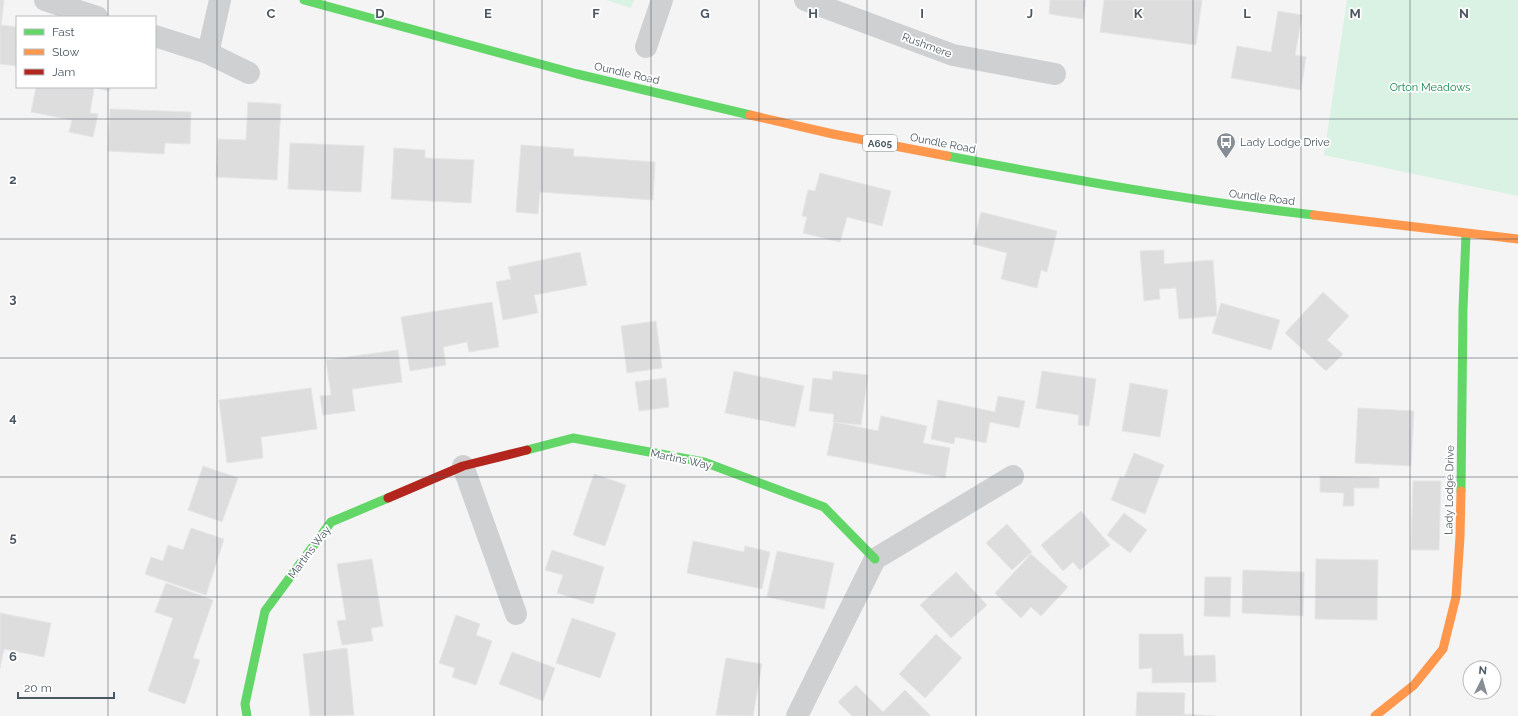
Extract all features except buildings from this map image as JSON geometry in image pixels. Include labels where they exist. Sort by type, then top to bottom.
[{"type":"street","points":[[45,0],[94,16]]},
{"type":"street","points":[[208,53],[220,0]]},
{"type":"street","name":"Oundle Road","points":[[304,0],[577,74],[832,134],[1011,168],[1242,207],[1518,239]]},
{"type":"street","points":[[646,47],[662,0]]},
{"type":"street","name":"Rushmere","points":[[805,0],[953,54],[1055,74]]},
{"type":"street","points":[[156,36],[208,53],[248,73]]},
{"type":"street","name":"Lady Lodge Drive","points":[[1375,716],[1414,686],[1443,649],[1456,597],[1460,537],[1463,309],[1466,234]]},
{"type":"street","name":"Martins Way","points":[[247,716],[245,704],[265,611],[331,522],[463,466],[573,438],[704,462],[824,507],[875,559]]},
{"type":"street","points":[[463,466],[516,614]]},
{"type":"street","points":[[797,716],[875,559],[1013,476]]},
{"type":"green space","points":[[606,0],[634,0],[631,8]]},
{"type":"green space","name":"Orton Meadows","points":[[1347,0],[1518,0],[1518,196],[1324,155]]},
{"type":"traffic: fast","points":[[304,0],[577,74],[750,115]]},
{"type":"traffic: fast","points":[[947,156],[1130,189],[1314,215]]},
{"type":"traffic: fast","points":[[1461,491],[1463,309],[1466,234]]},
{"type":"traffic: fast","points":[[527,450],[573,438],[704,462],[824,507],[875,559]]},
{"type":"traffic: fast","points":[[247,716],[245,704],[265,611],[331,522],[388,498]]},
{"type":"traffic: slow","points":[[750,115],[833,134],[947,156]]},
{"type":"traffic: slow","points":[[1314,215],[1518,239]]},
{"type":"traffic: slow","points":[[1375,716],[1414,685],[1443,649],[1456,597],[1461,491]]},
{"type":"traffic: jam","points":[[388,498],[463,466],[527,450]]},
{"type":"place","name":"Lady Lodge Drive","points":[[1226,159]]}]
